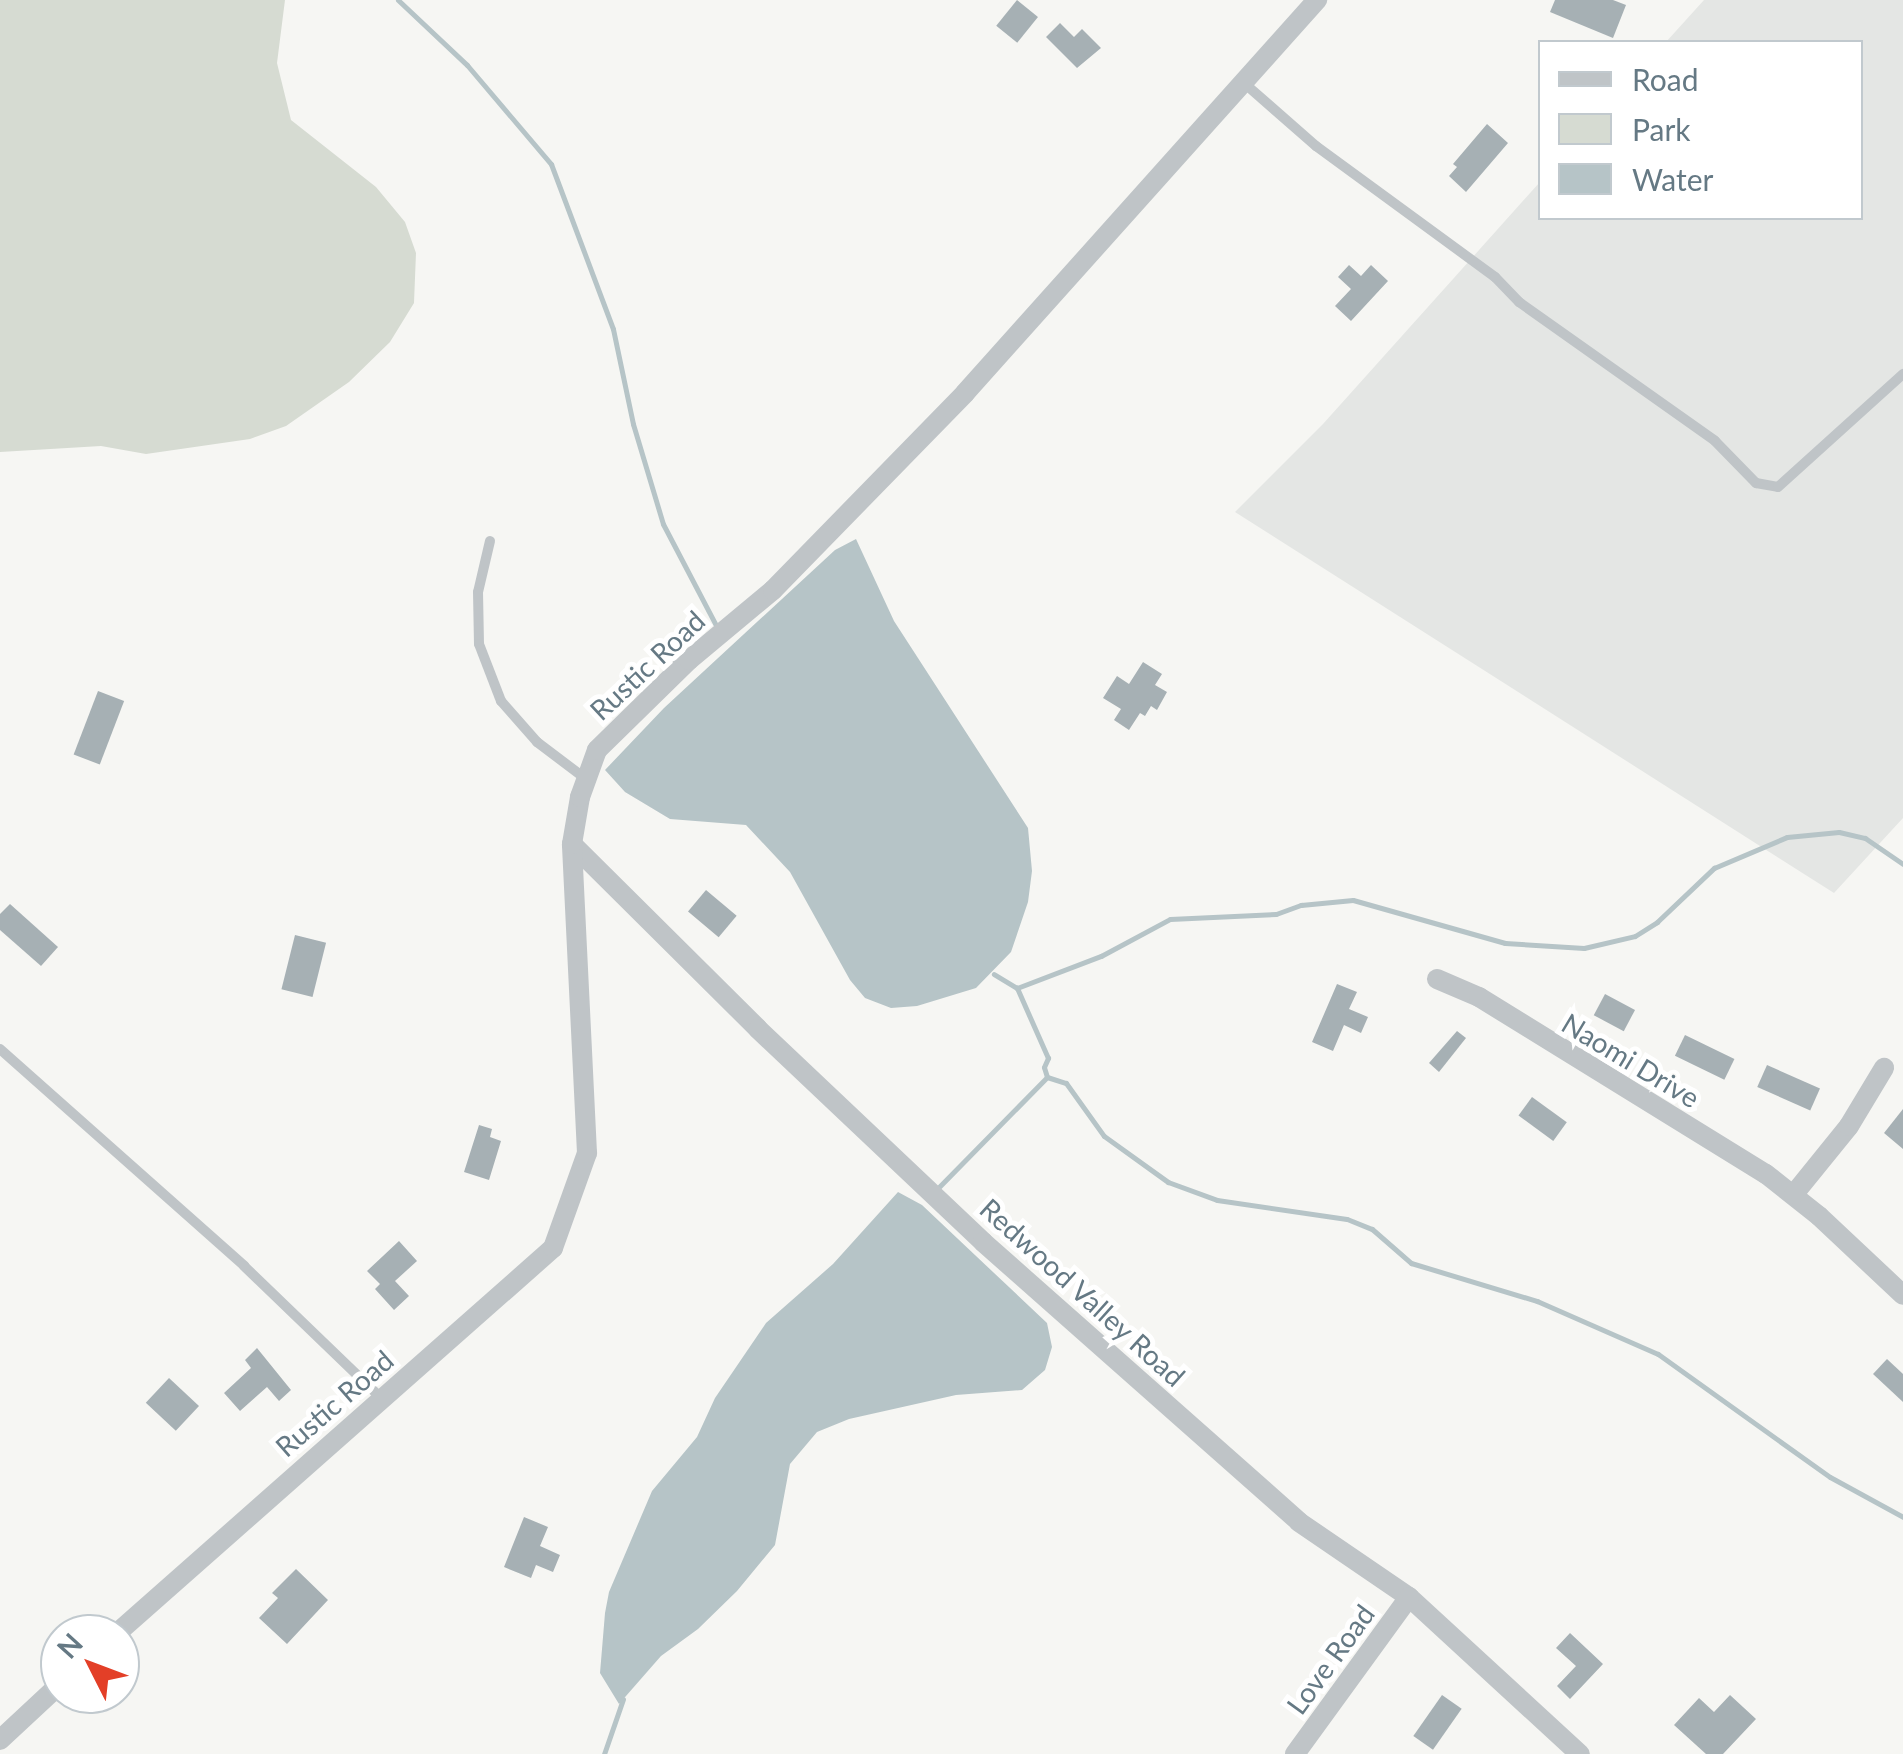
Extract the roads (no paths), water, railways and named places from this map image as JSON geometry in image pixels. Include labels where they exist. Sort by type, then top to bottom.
[{"type":"street","name":"Rustic Road","points":[[138,1614],[553,1248],[573,1200],[586,1153],[572,844],[586,779],[598,750],[688,660],[773,590],[966,393],[1317,0]]},
{"type":"street","name":"Redwood Valley Road","points":[[572,844],[758,1030],[984,1242],[1300,1522],[1409,1597],[1580,1754]]},
{"type":"street","name":"Naomi Drive","points":[[1438,979],[1479,997],[1794,1194],[1903,1295]]},
{"type":"street","points":[[1794,1194],[1849,1126],[1884,1068]]},
{"type":"street","name":"Love Road","points":[[1296,1754],[1409,1597]]},
{"type":"street","points":[[0,1740],[40,1703]]},
{"type":"lane","points":[[1243,82],[1316,146],[1495,277],[1519,302],[1715,442],[1756,483],[1778,487],[1903,374]]},
{"type":"lane","points":[[490,541],[478,592],[479,644],[500,702],[537,742],[586,779]]},
{"type":"lane","points":[[0,1050],[244,1266],[380,1397]]},
{"type":"water","points":[[856,539],[894,621],[1028,828],[1032,871],[1028,902],[1011,952],[976,988],[917,1006],[891,1008],[865,998],[850,980],[790,872],[746,825],[670,819],[625,792],[605,770],[664,708],[835,550]]},
{"type":"water","points":[[898,1192],[922,1205],[1047,1323],[1052,1347],[1045,1370],[1022,1390],[956,1395],[849,1419],[817,1432],[790,1464],[775,1545],[737,1591],[698,1629],[661,1656],[619,1704],[600,1673],[605,1613],[609,1592],[652,1491],[697,1437],[715,1398],[766,1323],[833,1264]]},
{"type":"waterway","points":[[398,0],[467,65],[551,164],[613,329],[633,424],[663,524],[718,629]]},
{"type":"waterway","points":[[1017,988],[1101,956],[1170,919],[1276,914],[1301,905],[1353,900],[1505,943],[1584,948],[1635,936],[1657,922],[1714,868],[1787,837],[1839,832],[1865,838],[1903,864]]},
{"type":"waterway","points":[[934,1192],[1047,1077],[1044,1067],[1048,1058],[1017,988],[994,974]]},
{"type":"waterway","points":[[1047,1077],[1066,1083],[1104,1136],[1168,1182],[1217,1200],[1347,1219],[1372,1229],[1411,1263],[1537,1301],[1658,1354],[1830,1477],[1903,1517]]},
{"type":"waterway","points":[[604,1754],[623,1699]]}]
